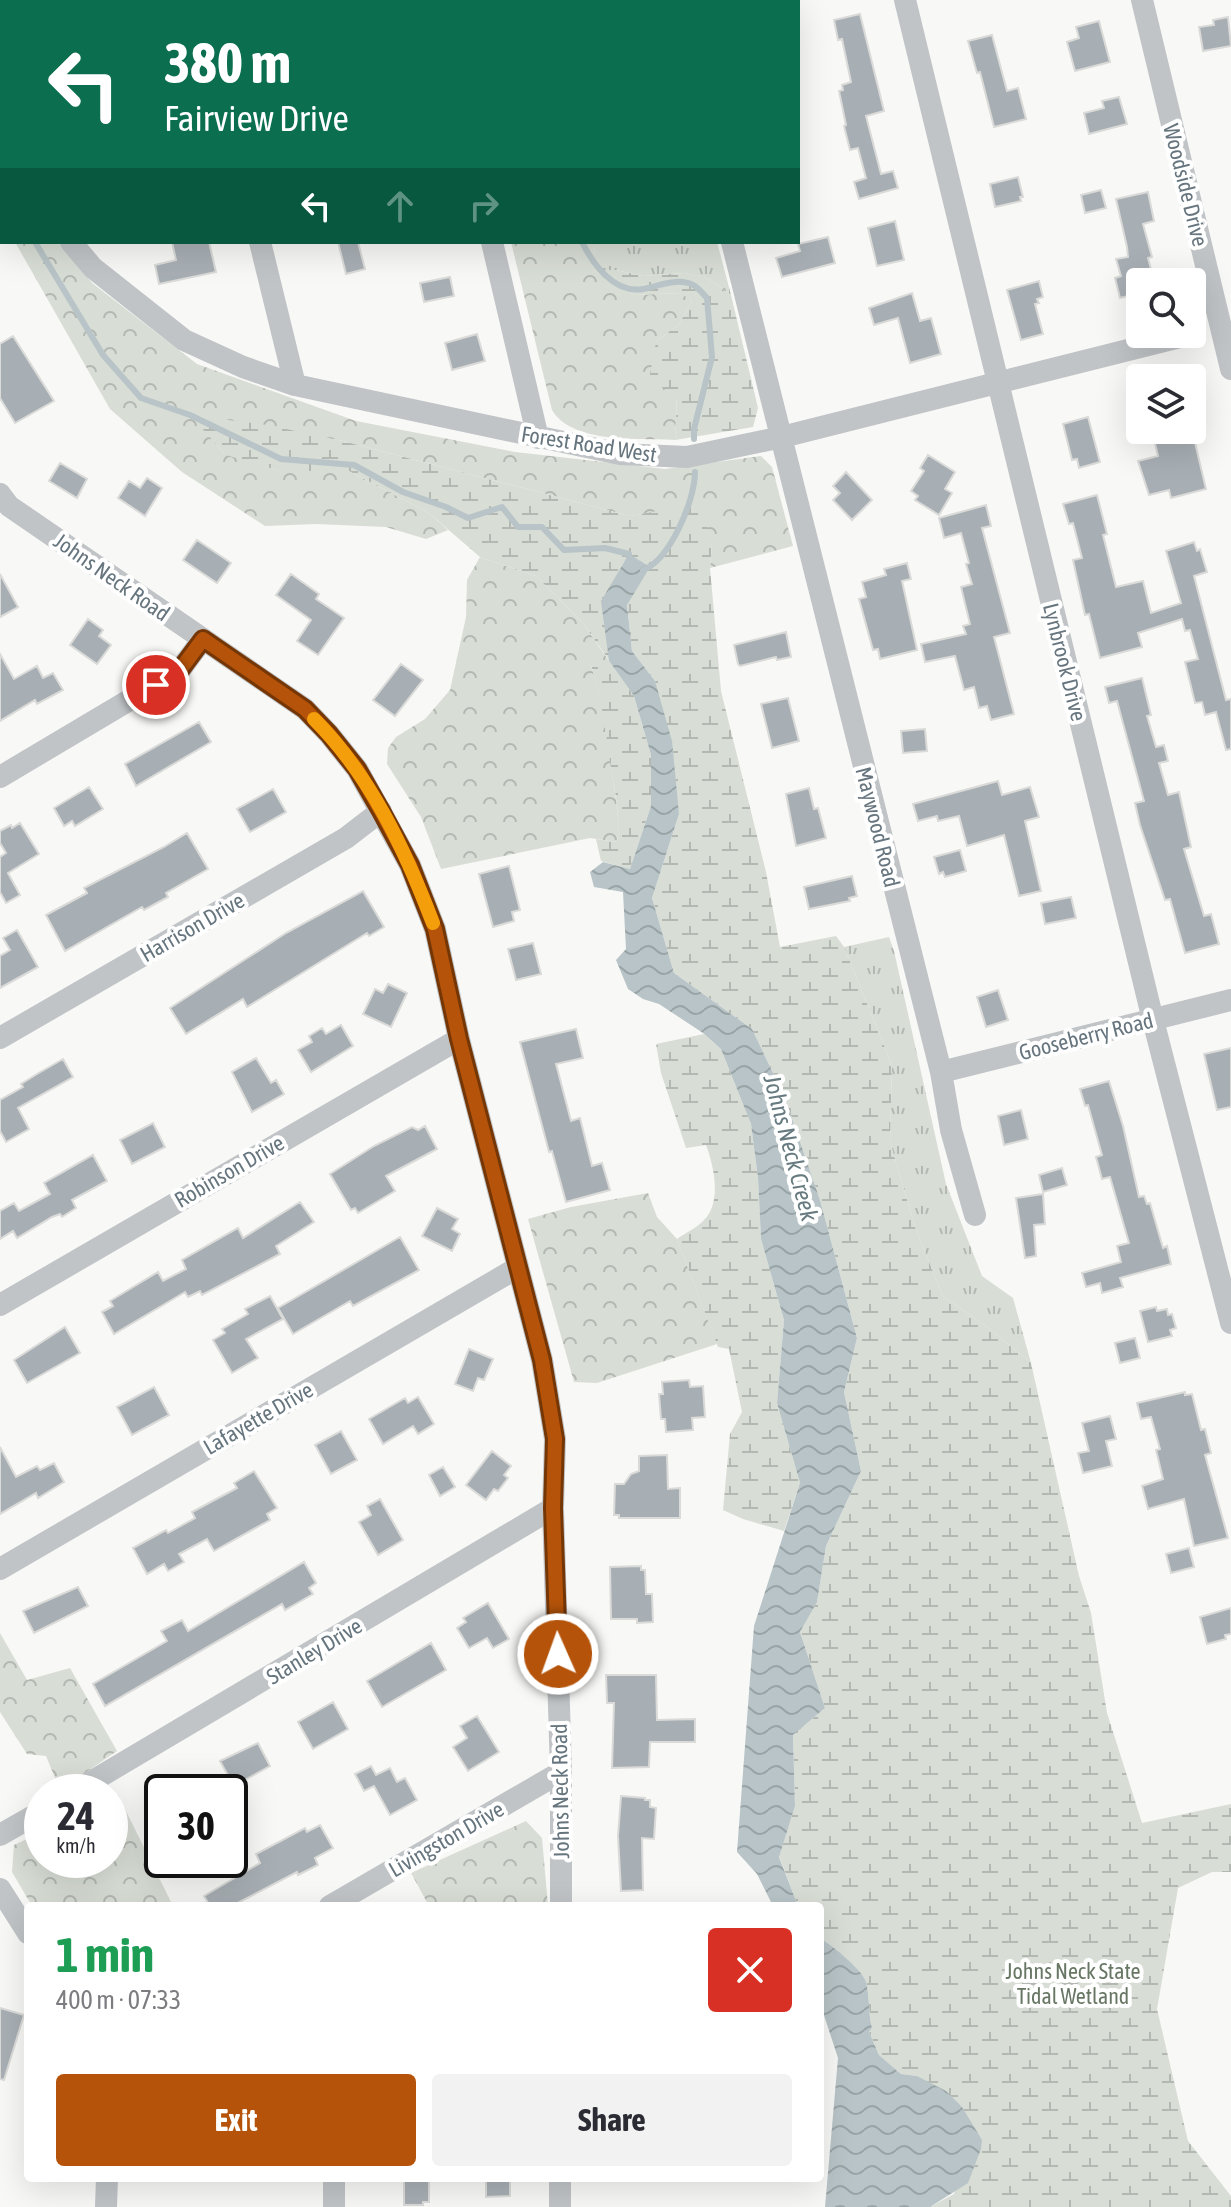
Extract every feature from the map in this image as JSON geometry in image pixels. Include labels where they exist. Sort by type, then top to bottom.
[{"type":"street","name":"Lynbrook Drive","points":[[905,0],[1153,1020],[1231,1323]]},
{"type":"street","name":"Woodside Drive","points":[[1142,0],[1226,326],[1231,369]]},
{"type":"street","name":"Forest Road West","points":[[73,244],[93,268],[184,340],[243,367],[295,385],[620,454],[687,457],[782,437],[1136,348]]},
{"type":"street","points":[[260,244],[295,385]]},
{"type":"street","points":[[492,244],[538,438]]},
{"type":"street","name":"Maywood Road","points":[[733,244],[941,1072],[951,1130],[975,1215]]},
{"type":"street","name":"Forest Road West","points":[[1206,331],[1226,326]]},
{"type":"street","name":"Johns Neck Road","points":[[3,504],[305,709],[357,769],[410,865],[435,929],[459,1039],[542,1360],[555,1439],[553,1508],[561,1772],[561,1902]]},
{"type":"street","points":[[0,777],[180,670],[203,639]]},
{"type":"street","name":"Harrison Drive","points":[[0,1038],[346,838],[381,811]]},
{"type":"street","name":"Gooseberry Road","points":[[941,1072],[1231,1000]]},
{"type":"street","name":"Robinson Drive","points":[[0,1305],[459,1039]]},
{"type":"street","name":"Lafayette Drive","points":[[0,1569],[517,1268]]},
{"type":"street","name":"Stanley Drive","points":[[104,1774],[553,1508]]},
{"type":"street","name":"Livingston Drive","points":[[338,1902],[561,1772]]},
{"type":"street","points":[[0,1835],[24,1821]]},
{"type":"street","points":[[0,1889],[24,1927]]},
{"type":"street","points":[[106,2207],[107,2182]]},
{"type":"street","points":[[334,2182],[334,2207]]},
{"type":"street","points":[[560,2182],[560,2207]]},
{"type":"green space","points":[[16,244],[60,244],[92,283],[197,364],[356,421],[515,452],[665,469],[761,456],[772,467],[793,546],[710,568],[712,545],[690,506],[630,516],[343,441],[191,415],[224,453],[280,471],[349,471],[429,513],[448,530],[426,539],[386,527],[316,524],[265,526],[182,472],[110,409]]},
{"type":"green space","points":[[511,244],[595,244],[593,270],[633,295],[681,293],[692,301],[679,324],[656,342],[677,397],[675,440],[626,439],[590,434],[562,421],[552,410]]},
{"type":"green space","points":[[595,244],[718,244],[731,295],[707,278],[684,273],[643,276],[616,270],[593,270]]},
{"type":"green space","points":[[593,270],[616,270],[643,276],[684,273],[707,278],[731,295],[758,408],[753,427],[675,440],[677,397],[649,380],[656,342],[679,324],[692,301],[680,293],[633,295]]},
{"type":"green space","name":"Johns Neck State Tidal Wetland","points":[[190,415],[267,425],[343,441],[630,516],[690,505],[704,515],[712,545],[710,568],[721,691],[766,872],[780,947],[836,936],[844,947],[892,1065],[890,1142],[916,1230],[943,1296],[1031,1363],[1079,1576],[1091,1613],[1107,1713],[1142,1823],[1231,1804],[1231,1872],[1212,1872],[1178,1888],[1157,2009],[1188,2141],[1231,2196],[1231,2207],[930,2207],[954,2194],[969,2121],[962,2107],[917,2076],[901,2074],[879,2055],[869,2032],[872,2028],[864,1977],[824,1941],[824,1902],[796,1902],[779,1856],[795,1806],[793,1735],[825,1708],[800,1632],[817,1601],[826,1546],[861,1471],[844,1392],[857,1338],[820,1200],[785,1098],[752,1029],[674,973],[652,898],[679,814],[655,681],[632,651],[627,605],[629,554],[609,661],[634,696],[651,755],[651,806],[630,869],[601,861],[596,839],[617,842],[618,833],[617,805],[605,729],[591,665],[609,660],[582,622],[536,576],[480,557],[429,513],[349,471],[280,471],[226,455]]},
{"type":"green space","points":[[480,557],[536,576],[582,622],[609,661],[591,666],[606,732],[618,816],[617,842],[590,838],[441,869],[421,817],[387,764],[388,748],[396,737],[425,719],[450,690],[466,617],[467,580]]},
{"type":"green space","points":[[889,937],[946,1184],[982,1276],[1013,1298],[1031,1363],[943,1296],[916,1230],[890,1142],[892,1065],[844,947]]},
{"type":"green space","points":[[704,1034],[721,1049],[751,1124],[761,1239],[784,1320],[777,1403],[800,1483],[784,1531],[723,1510],[730,1434],[742,1412],[729,1349],[718,1347],[677,1239],[698,1226],[710,1212],[715,1194],[714,1173],[706,1145],[686,1148],[661,1073],[656,1044]]},
{"type":"green space","points":[[648,1193],[657,1217],[677,1239],[717,1344],[597,1383],[574,1382],[528,1219],[571,1207]]},
{"type":"green space","points":[[0,1633],[27,1680],[70,1668],[117,1751],[83,1774],[53,1774],[46,1756],[27,1754],[0,1712]]},
{"type":"green space","points":[[128,1815],[144,1847],[144,1878],[159,1878],[171,1902],[30,1902],[12,1872],[14,1845],[24,1840],[24,1878],[128,1878]]},
{"type":"green space","points":[[526,1821],[542,1838],[548,1902],[427,1902],[411,1873]]},
{"type":"water","points":[[629,554],[650,567],[627,605],[632,651],[655,681],[672,741],[679,814],[652,898],[674,973],[752,1029],[785,1098],[820,1200],[857,1338],[844,1392],[861,1471],[826,1546],[817,1602],[800,1632],[825,1708],[793,1735],[795,1806],[779,1857],[796,1902],[771,1902],[757,1874],[737,1852],[754,1626],[800,1483],[777,1403],[784,1320],[761,1239],[751,1124],[721,1049],[659,1004],[643,999],[628,989],[616,960],[626,949],[623,892],[594,887],[590,872],[603,862],[630,869],[651,806],[651,755],[634,696],[609,661],[601,601]]},
{"type":"water","points":[[824,1941],[864,1977],[872,2028],[869,2032],[879,2055],[901,2074],[917,2076],[946,2091],[962,2107],[982,2140],[968,2183],[930,2207],[825,2207],[838,2058],[824,2015]]},
{"type":"building","points":[[860,14],[884,111],[866,116],[881,174],[893,171],[898,188],[859,199],[854,182],[866,178],[858,148],[850,150],[844,126],[839,91],[843,90],[842,85],[851,82],[842,39],[838,40],[834,20]]},
{"type":"building","points":[[1228,17],[1231,46],[1203,51],[1199,27],[1214,25],[1213,20]]},
{"type":"building","points":[[1099,21],[1110,62],[1075,71],[1067,42],[1079,38],[1076,27]]},
{"type":"building","points":[[992,35],[1007,91],[1018,88],[1026,119],[994,127],[980,72],[977,73],[968,41]]},
{"type":"building","points":[[1119,97],[1127,124],[1089,134],[1084,113],[1104,108],[1102,101]]},
{"type":"building","points":[[1018,177],[1023,197],[1020,197],[1021,201],[995,207],[990,184]]},
{"type":"building","points":[[1101,190],[1106,208],[1085,213],[1081,195]]},
{"type":"building","points":[[1148,192],[1154,221],[1143,224],[1152,257],[1148,258],[1151,268],[1126,268],[1126,296],[1120,298],[1115,278],[1121,276],[1116,259],[1128,257],[1116,199]]},
{"type":"building","points":[[895,221],[904,260],[877,266],[868,228]]},
{"type":"building","points":[[828,237],[835,263],[782,277],[776,258],[800,251],[800,244]]},
{"type":"building","points":[[172,244],[209,244],[216,272],[159,284],[155,265],[176,260]]},
{"type":"building","points":[[338,244],[359,244],[365,269],[346,274]]},
{"type":"building","points":[[450,277],[454,296],[424,302],[420,283]]},
{"type":"building","points":[[1039,281],[1043,297],[1037,299],[1039,303],[1035,304],[1043,334],[1021,340],[1007,290]]},
{"type":"building","points":[[912,293],[920,321],[931,318],[941,354],[910,363],[898,318],[874,325],[869,308]]},
{"type":"building","points":[[477,334],[485,361],[452,370],[445,343]]},
{"type":"building","points":[[13,336],[54,401],[15,423],[0,398],[0,344]]},
{"type":"building","points":[[1088,417],[1100,462],[1079,468],[1077,459],[1072,460],[1063,424]]},
{"type":"building","points":[[1155,444],[1195,444],[1206,489],[1171,498],[1169,490],[1149,495],[1138,461],[1158,456]]},
{"type":"building","points":[[928,455],[955,472],[945,489],[952,493],[939,515],[915,500],[918,496],[911,491],[924,471],[920,468]]},
{"type":"building","points":[[60,463],[87,479],[77,498],[49,481]]},
{"type":"building","points":[[846,472],[872,500],[852,520],[833,500],[840,493],[833,486]]},
{"type":"building","points":[[147,478],[162,488],[145,516],[118,498],[129,481],[140,488]]},
{"type":"building","points":[[1097,495],[1116,587],[1143,581],[1151,613],[1181,603],[1166,551],[1194,542],[1197,551],[1200,549],[1207,572],[1194,576],[1226,700],[1231,699],[1231,749],[1226,750],[1216,712],[1205,715],[1202,702],[1195,703],[1185,662],[1198,659],[1190,630],[1185,631],[1182,619],[1138,633],[1142,647],[1100,658],[1089,614],[1085,615],[1073,560],[1082,558],[1073,523],[1069,524],[1063,504]]},
{"type":"building","points":[[986,505],[991,526],[982,528],[1010,633],[994,637],[1014,714],[991,720],[987,706],[979,708],[974,687],[964,690],[955,656],[925,662],[921,644],[966,634],[963,626],[970,624],[961,587],[972,584],[961,533],[944,538],[939,518]]},
{"type":"building","points":[[197,540],[231,563],[217,583],[183,560]]},
{"type":"building","points":[[907,563],[911,579],[902,581],[917,650],[880,659],[878,649],[873,650],[859,599],[866,597],[862,582],[886,575],[884,569]]},
{"type":"building","points":[[0,574],[18,607],[0,617]]},
{"type":"building","points":[[291,574],[319,594],[316,599],[344,618],[318,655],[297,641],[311,620],[276,595]]},
{"type":"building","points":[[88,619],[103,630],[99,636],[111,645],[97,664],[70,645]]},
{"type":"building","points":[[786,632],[791,657],[738,664],[734,645]]},
{"type":"building","points":[[0,654],[14,679],[37,666],[43,678],[53,673],[63,690],[37,704],[35,700],[0,721]]},
{"type":"building","points":[[401,664],[423,680],[395,716],[373,700]]},
{"type":"building","points":[[1142,678],[1151,715],[1147,716],[1156,747],[1164,745],[1168,761],[1159,763],[1168,795],[1179,792],[1191,847],[1184,849],[1204,916],[1211,914],[1219,944],[1185,953],[1170,899],[1165,900],[1140,825],[1135,803],[1144,801],[1117,701],[1109,703],[1105,687]]},
{"type":"building","points":[[788,698],[799,741],[772,748],[761,704]]},
{"type":"building","points":[[199,722],[211,742],[136,786],[125,764]]},
{"type":"building","points":[[925,729],[927,751],[903,753],[901,731]]},
{"type":"building","points":[[998,781],[1002,795],[1030,787],[1039,817],[1025,821],[1041,891],[1019,896],[1004,835],[967,846],[959,816],[938,821],[937,816],[918,821],[913,804]]},
{"type":"building","points":[[89,787],[103,809],[75,826],[72,821],[64,826],[54,808]]},
{"type":"building","points":[[809,788],[826,838],[796,846],[786,794]]},
{"type":"building","points":[[273,789],[286,812],[250,832],[237,809]]},
{"type":"building","points":[[20,823],[39,854],[8,873],[20,895],[6,903],[0,892],[0,857],[6,853],[0,843],[0,831]]},
{"type":"building","points":[[187,833],[208,869],[166,893],[168,897],[144,910],[142,907],[65,951],[46,915],[87,893],[84,888]]},
{"type":"building","points":[[960,850],[966,871],[945,877],[943,872],[939,874],[934,857]]},
{"type":"building","points":[[509,866],[520,910],[512,912],[514,921],[493,927],[479,874]]},
{"type":"building","points":[[852,876],[857,896],[849,898],[850,901],[809,909],[804,887]]},
{"type":"building","points":[[363,891],[384,927],[369,936],[367,933],[247,1007],[243,999],[186,1034],[170,1008],[286,933]]},
{"type":"building","points":[[1071,897],[1076,918],[1045,924],[1041,903]]},
{"type":"building","points":[[17,930],[38,967],[0,988],[0,956],[10,950],[3,938]]},
{"type":"building","points":[[533,943],[541,974],[516,980],[508,949]]},
{"type":"building","points":[[388,984],[407,993],[391,1027],[363,1014],[375,989],[383,993]]},
{"type":"building","points":[[998,990],[1008,1020],[986,1027],[977,997]]},
{"type":"building","points":[[341,1025],[353,1046],[311,1072],[298,1050],[312,1042],[309,1036],[322,1028],[326,1034]]},
{"type":"building","points":[[576,1029],[583,1058],[556,1064],[571,1121],[580,1118],[592,1166],[602,1163],[610,1190],[566,1202],[552,1151],[549,1152],[520,1042]]},
{"type":"building","points":[[1231,1048],[1231,1107],[1217,1110],[1204,1054]]},
{"type":"building","points":[[256,1058],[271,1083],[276,1080],[284,1094],[252,1112],[232,1072]]},
{"type":"building","points":[[63,1059],[73,1077],[18,1108],[29,1129],[6,1142],[0,1131],[0,1100]]},
{"type":"building","points":[[1109,1081],[1139,1197],[1144,1196],[1147,1204],[1150,1203],[1171,1264],[1120,1278],[1123,1287],[1102,1293],[1100,1283],[1086,1287],[1082,1273],[1121,1262],[1117,1246],[1129,1243],[1110,1177],[1102,1179],[1096,1157],[1102,1155],[1088,1105],[1085,1106],[1080,1089]]},
{"type":"building","points":[[1021,1110],[1028,1139],[1004,1145],[998,1116]]},
{"type":"building","points":[[153,1123],[165,1147],[132,1164],[120,1140]]},
{"type":"building","points":[[425,1126],[437,1149],[386,1176],[395,1191],[358,1213],[355,1208],[351,1210],[330,1174],[374,1146],[412,1127],[418,1130]]},
{"type":"building","points":[[93,1155],[107,1181],[72,1200],[76,1208],[62,1217],[60,1214],[52,1217],[17,1238],[13,1231],[0,1239],[0,1211],[14,1203],[19,1211],[50,1194],[44,1183]]},
{"type":"building","points":[[1062,1168],[1067,1185],[1043,1192],[1039,1175]]},
{"type":"building","points":[[1043,1194],[1045,1224],[1034,1225],[1036,1256],[1025,1258],[1016,1198]]},
{"type":"building","points":[[300,1202],[314,1222],[276,1246],[280,1254],[202,1295],[200,1291],[188,1297],[185,1292],[114,1334],[102,1312],[113,1306],[110,1301],[158,1272],[163,1281],[186,1269],[182,1260],[238,1228],[243,1238]]},
{"type":"building","points":[[437,1208],[458,1219],[452,1229],[460,1234],[452,1251],[422,1236]]},
{"type":"building","points":[[400,1237],[419,1270],[353,1306],[350,1301],[293,1334],[278,1308]]},
{"type":"building","points":[[270,1296],[283,1319],[246,1339],[258,1358],[232,1373],[213,1340],[225,1333],[222,1329],[248,1314],[245,1309]]},
{"type":"building","points":[[1156,1307],[1157,1311],[1167,1309],[1168,1315],[1172,1314],[1176,1328],[1170,1330],[1172,1336],[1148,1342],[1140,1311]]},
{"type":"building","points":[[65,1327],[80,1353],[27,1383],[14,1360]]},
{"type":"building","points":[[1135,1338],[1140,1358],[1120,1363],[1115,1343]]},
{"type":"building","points":[[469,1349],[493,1359],[484,1380],[478,1378],[473,1391],[455,1384]]},
{"type":"building","points":[[689,1380],[690,1387],[703,1386],[705,1417],[692,1418],[693,1430],[666,1432],[665,1419],[661,1419],[659,1394],[663,1394],[662,1382]]},
{"type":"building","points":[[154,1387],[169,1415],[132,1435],[117,1407]]},
{"type":"building","points":[[1185,1392],[1185,1395],[1192,1394],[1201,1430],[1205,1429],[1211,1453],[1205,1455],[1228,1538],[1194,1546],[1184,1499],[1148,1509],[1142,1486],[1163,1479],[1156,1450],[1160,1449],[1151,1417],[1141,1419],[1137,1403]]},
{"type":"building","points":[[418,1397],[434,1424],[418,1434],[413,1426],[383,1444],[369,1419],[405,1398],[408,1403]]},
{"type":"building","points":[[1110,1416],[1116,1439],[1106,1441],[1112,1466],[1083,1473],[1078,1453],[1089,1451],[1082,1423]]},
{"type":"building","points":[[341,1431],[357,1460],[331,1474],[315,1445]]},
{"type":"building","points":[[0,1447],[16,1477],[37,1466],[40,1470],[54,1463],[64,1482],[38,1498],[36,1493],[0,1514]]},
{"type":"building","points":[[492,1451],[511,1466],[504,1475],[508,1478],[486,1500],[466,1485]]},
{"type":"building","points":[[667,1455],[668,1489],[680,1488],[680,1518],[619,1518],[619,1515],[614,1515],[615,1484],[624,1484],[631,1474],[639,1471],[639,1456]]},
{"type":"building","points":[[443,1467],[455,1487],[440,1496],[429,1475]]},
{"type":"building","points":[[254,1471],[277,1508],[267,1514],[270,1520],[214,1551],[207,1539],[179,1554],[184,1562],[168,1571],[164,1564],[147,1574],[133,1548],[195,1518],[192,1512],[237,1488],[234,1483]]},
{"type":"building","points":[[380,1499],[403,1540],[378,1555],[359,1522],[371,1515],[367,1506]]},
{"type":"building","points":[[1189,1548],[1194,1567],[1171,1573],[1166,1554]]},
{"type":"building","points":[[304,1562],[316,1583],[309,1588],[313,1594],[285,1610],[282,1604],[105,1706],[93,1684],[167,1641],[161,1631],[182,1620],[188,1631]]},
{"type":"building","points":[[641,1566],[641,1570],[645,1570],[646,1594],[652,1594],[653,1622],[611,1619],[610,1567]]},
{"type":"building","points":[[78,1587],[88,1606],[34,1633],[23,1611]]},
{"type":"building","points":[[488,1603],[509,1639],[493,1648],[487,1638],[469,1648],[457,1628],[466,1622],[463,1618]]},
{"type":"building","points":[[1231,1608],[1231,1634],[1225,1635],[1226,1639],[1207,1644],[1200,1617]]},
{"type":"building","points":[[431,1643],[446,1670],[382,1707],[367,1681]]},
{"type":"building","points":[[606,1675],[656,1675],[657,1720],[695,1719],[695,1742],[650,1742],[649,1767],[612,1768],[614,1703],[607,1703]]},
{"type":"building","points":[[333,1702],[348,1729],[313,1749],[298,1722]]},
{"type":"building","points":[[477,1716],[499,1752],[468,1771],[453,1747],[467,1738],[460,1726]]},
{"type":"building","points":[[258,1743],[270,1766],[248,1778],[248,1774],[227,1774],[220,1761]]},
{"type":"building","points":[[371,1766],[376,1775],[390,1768],[397,1782],[405,1778],[417,1800],[390,1815],[374,1786],[364,1791],[355,1774]]},
{"type":"building","points":[[621,1796],[645,1798],[650,1800],[650,1807],[656,1808],[654,1839],[642,1838],[643,1890],[621,1891],[618,1836]]},
{"type":"building","points":[[320,1825],[333,1848],[315,1858],[318,1865],[298,1875],[297,1872],[240,1902],[208,1902],[204,1896],[235,1878],[248,1878],[248,1870],[260,1863],[256,1854],[305,1828],[307,1832]]},
{"type":"building","points":[[0,2008],[24,2015],[4,2080],[0,2079]]},
{"type":"building","points":[[404,2182],[429,2182],[429,2202],[404,2205]]},
{"type":"building","points":[[486,2182],[510,2182],[510,2196],[486,2197]]},
{"type":"waterway","points":[[36,244],[103,355],[141,398],[190,415],[281,459],[354,465],[403,492],[468,518],[502,507],[518,527],[542,527],[564,550],[605,548],[629,554],[629,558]]},
{"type":"waterway","name":"Johns Neck Creek","points":[[583,244],[598,268],[623,287],[643,289],[681,282],[695,286],[707,298],[712,357],[694,439]]},
{"type":"waterway","name":"Johns Neck Creek","points":[[643,570],[663,554],[679,528],[691,498],[695,472]]},
{"type":"slow traffic","points":[[314,719],[357,769],[410,865],[433,923]]},
{"type":"route","points":[[156,685],[180,670],[203,639],[253,672],[305,709],[329,734],[357,769],[410,865],[435,929],[459,1039],[542,1360],[555,1439],[553,1508],[558,1654]]}]
